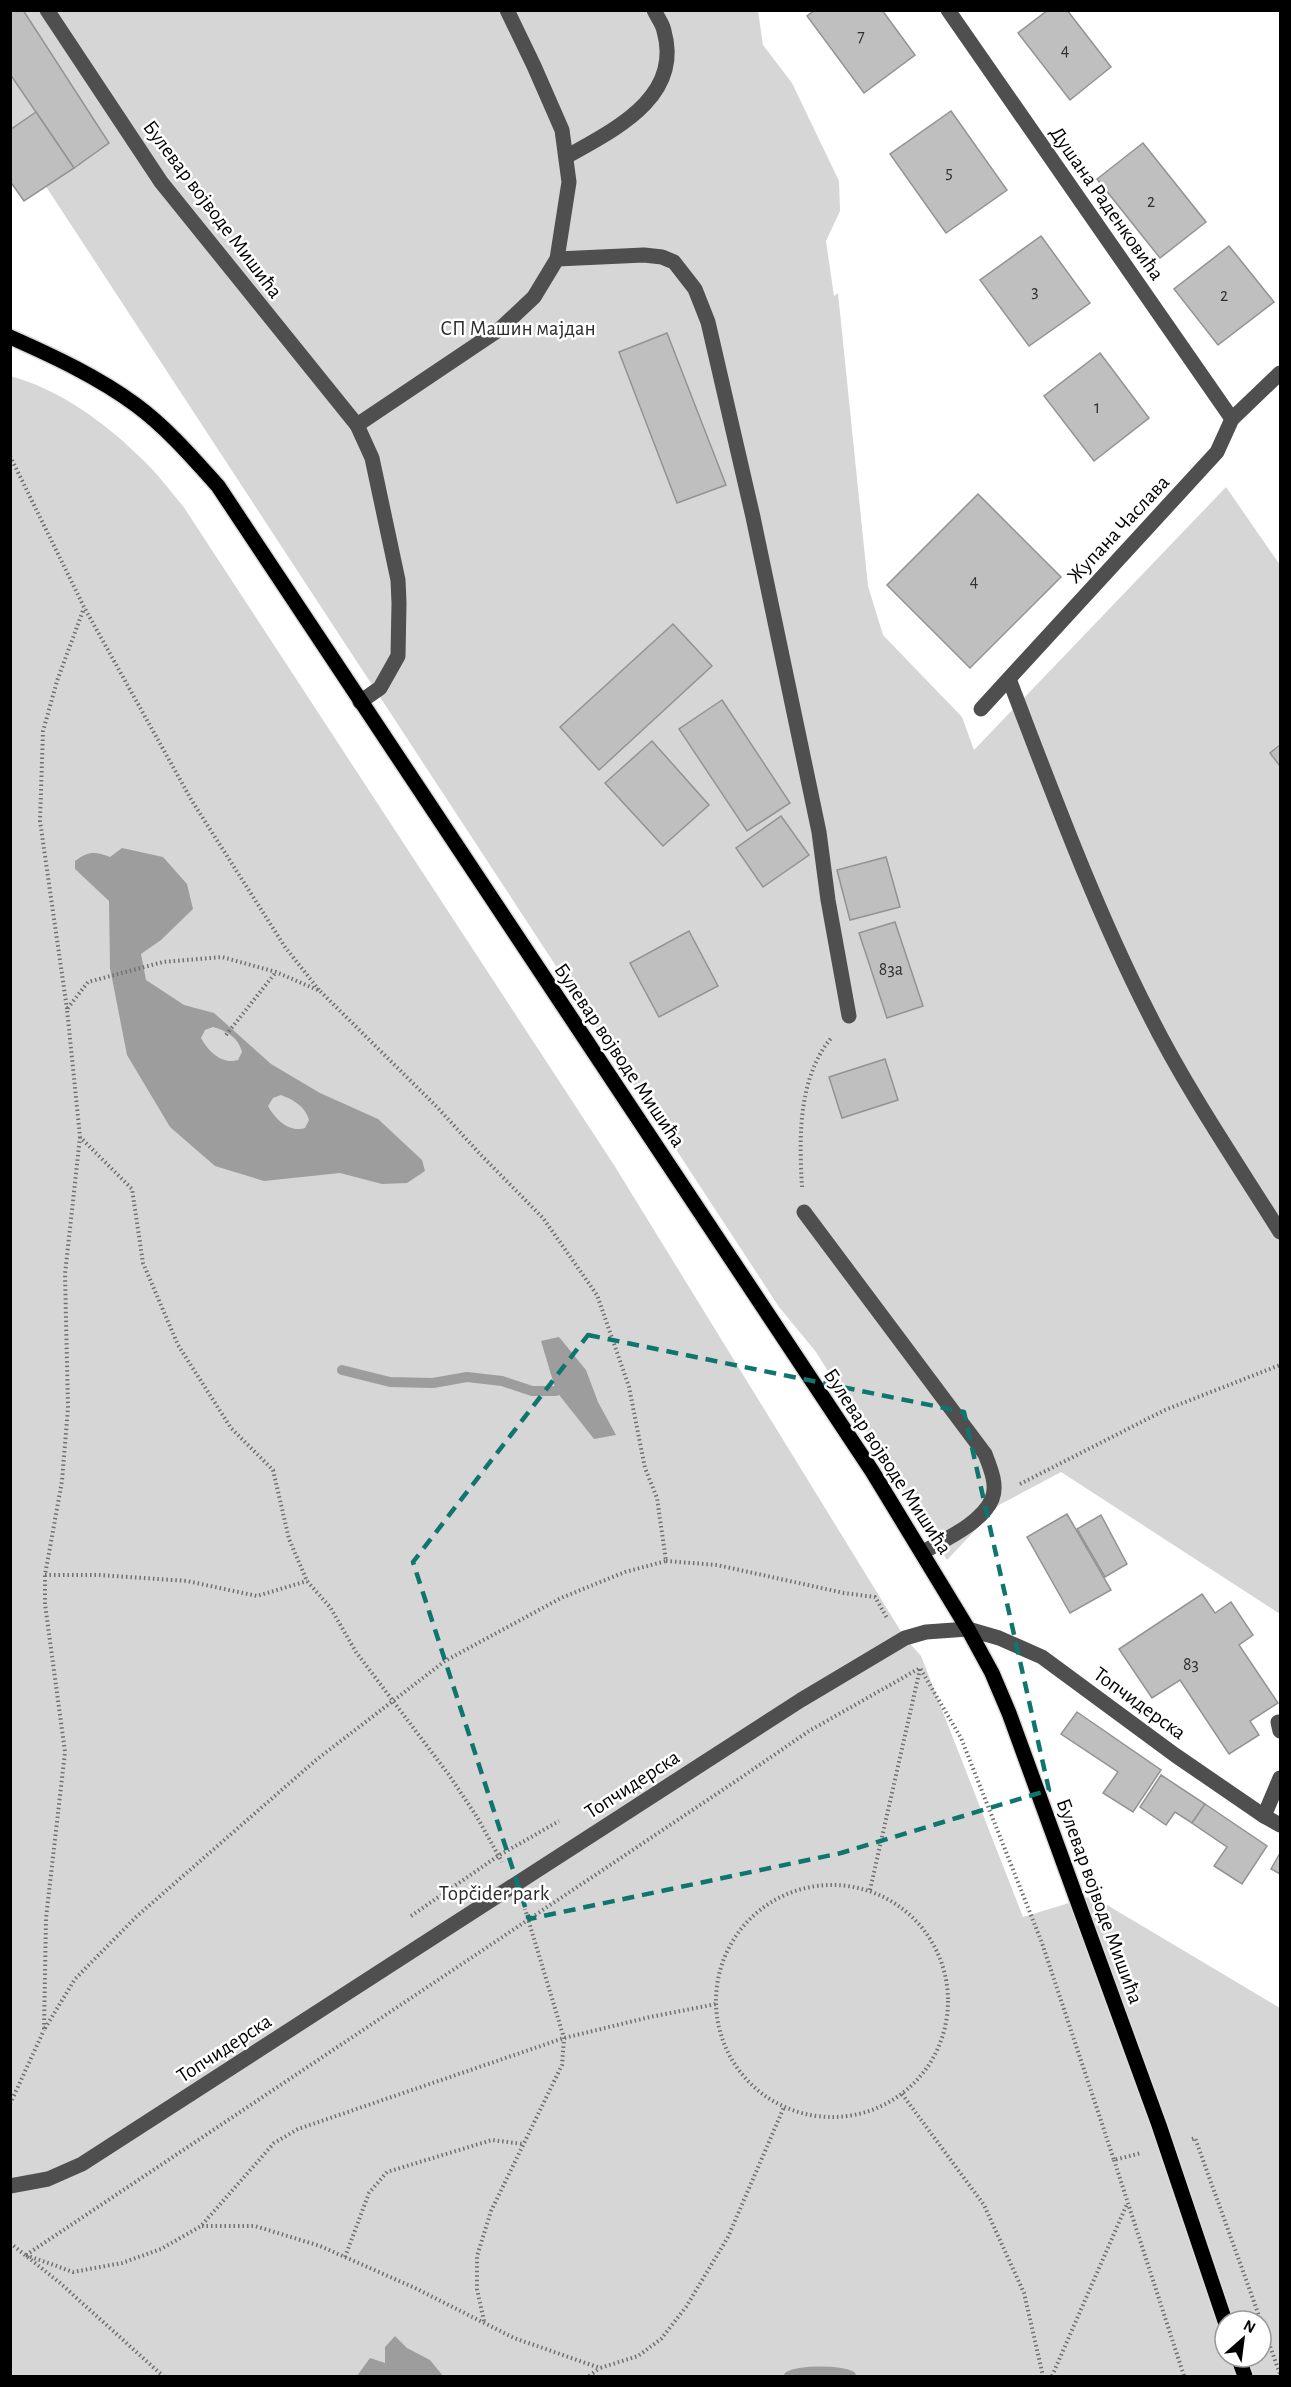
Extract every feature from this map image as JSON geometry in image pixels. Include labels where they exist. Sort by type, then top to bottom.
[{"type":"main road","name":"Булевар војводе Мишића","points":[[10,337],[112,389],[149,416],[189,454],[218,486],[872,1471],[923,1552],[992,1673],[1022,1745],[1222,2309]]},
{"type":"street","name":"Булевар војводе Мишића","points":[[47,10],[161,182],[357,425],[372,458],[398,580],[398,656],[380,688],[360,702]]},
{"type":"street","points":[[357,425],[500,329],[534,297],[557,259],[569,182],[562,130],[507,10]]},
{"type":"street","points":[[566,157],[615,129],[639,112],[658,89],[667,60],[664,30],[654,10]]},
{"type":"street","name":"Душана Раденковића","points":[[948,10],[1232,419]]},
{"type":"street","points":[[557,259],[644,255],[662,257],[674,262],[695,289],[708,322],[756,529],[819,832],[828,900],[849,1016]]},
{"type":"street","name":"Жупана Часлава","points":[[981,709],[1217,452],[1232,419],[1281,374]]},
{"type":"street","points":[[1009,679],[1113,938],[1149,1015],[1194,1097],[1281,1232]]},
{"type":"street","points":[[804,1212],[985,1454],[993,1474],[993,1498],[980,1515],[960,1532],[923,1552]]},
{"type":"street","name":"Топчидерска","points":[[10,2186],[48,2179],[82,2164],[801,1700],[905,1638],[926,1632],[968,1629],[999,1638],[1042,1657],[1175,1755],[1264,1816],[1281,1825]]},
{"type":"street","points":[[1264,1816],[1281,1778]]},
{"type":"path","points":[[10,456],[84,608],[192,801],[285,947],[320,991],[429,1099],[543,1218],[597,1295],[629,1387],[645,1468],[657,1498],[666,1561]]},
{"type":"path","points":[[44,2030],[46,1918],[64,1752],[45,1604],[45,1575],[62,1481],[68,1408],[65,1274],[80,1137],[67,1010],[40,821],[43,731],[57,681],[84,608]]},
{"type":"path","points":[[67,1010],[88,982],[163,962],[222,957],[276,972],[320,991]]},
{"type":"path","points":[[226,1035],[276,972]]},
{"type":"path","points":[[804,1212],[800,1157],[803,1101],[821,1050],[849,1016]]},
{"type":"path","points":[[80,1137],[132,1189],[143,1263],[178,1345],[231,1428],[273,1470],[289,1539],[307,1581],[330,1606],[356,1652],[395,1701],[471,1809],[516,1886],[529,1919],[564,2038],[562,2065],[491,2211],[477,2256],[477,2289],[483,2321]]},
{"type":"path","points":[[993,1498],[1165,1410],[1281,1365]]},
{"type":"path","points":[[10,2104],[44,2030],[75,1979],[136,1917],[316,1761],[445,1662],[561,1598],[625,1572],[666,1561],[717,1565],[844,1593],[875,1597]]},
{"type":"path","points":[[45,1575],[99,1575],[187,1581],[257,1596],[307,1581]]},
{"type":"path","points":[[870,1890],[920,1668]]},
{"type":"path","points":[[26,2255],[809,1731],[920,1668]]},
{"type":"path","points":[[920,1668],[962,1738],[1042,1943],[1184,2376]]},
{"type":"path","points":[[834,1884],[870,1890],[903,1908],[928,1935],[945,1968],[949,2004],[942,2041],[924,2073],[902,2094],[864,2113],[824,2117],[784,2107],[751,2085],[727,2052],[716,2014],[718,1974],[734,1936],[762,1907],[798,1889],[834,1884]]},
{"type":"path","points":[[26,2255],[74,2272],[122,2263],[161,2249],[201,2226],[274,2143],[298,2129],[564,2038],[716,2004]]},
{"type":"path","points":[[902,2094],[984,2205],[1024,2293],[1044,2376]]},
{"type":"path","points":[[589,2376],[600,2368],[638,2356],[661,2340],[686,2307],[728,2237],[784,2107]]},
{"type":"path","points":[[1113,2160],[1195,2138],[1281,2374]]},
{"type":"path","points":[[345,2257],[369,2193],[387,2172],[492,2140],[523,2144]]},
{"type":"path","points":[[1052,2376],[1127,2203]]},
{"type":"path","points":[[201,2226],[255,2226],[320,2246],[483,2321],[514,2338],[600,2368]]},
{"type":"path","points":[[10,2243],[163,2376]]},
{"type":"highlighted area","points":[[588,1335],[964,1412],[1049,1790],[841,1853],[529,1919],[413,1562]]},
{"type":"green space","name":"СП Машин мајдан","points":[[10,11],[758,11],[763,45],[792,83],[839,181],[840,211],[826,241],[834,296],[838,293],[868,586],[883,635],[962,717],[974,750],[1226,487],[1280,565],[1280,1614],[1061,1472],[999,1505],[947,1560],[816,1352],[779,1307],[11,133]]},
{"type":"green space","name":"Topčider park","points":[[10,376],[65,399],[99,421],[148,465],[183,506],[614,1165],[905,1638],[921,1656],[1023,1917],[1092,1896],[1280,2008],[1280,2376],[11,2376]]},
{"type":"shaded area","points":[[122,848],[163,857],[187,884],[193,909],[161,940],[141,954],[146,980],[184,1005],[214,1013],[271,1064],[320,1093],[378,1119],[422,1160],[425,1171],[407,1183],[382,1184],[340,1173],[264,1181],[215,1166],[170,1127],[127,1055],[110,968],[109,901],[75,869],[75,861],[84,855],[96,853],[110,857]],"holes":[[[213,1027],[227,1033],[238,1042],[242,1052],[238,1060],[221,1059],[207,1048],[201,1038],[205,1030]],[[281,1095],[295,1101],[305,1111],[309,1120],[305,1128],[288,1127],[271,1111],[268,1106],[273,1098]]]},
{"type":"shaded area","points":[[559,1337],[586,1370],[598,1402],[616,1435],[594,1439],[556,1391],[541,1341]]},
{"type":"shaded area","points":[[395,2336],[407,2348],[430,2360],[443,2376],[357,2376],[370,2358],[385,2363],[385,2347]]},
{"type":"building","points":[[10,10],[23,10],[109,143],[74,168],[10,74]]},
{"type":"building","points":[[815,10],[882,10],[915,55],[864,93],[807,16]]},
{"type":"building","points":[[1048,10],[1067,10],[1111,67],[1070,100],[1018,33]]},
{"type":"building","points":[[951,111],[1007,190],[946,233],[890,154]]},
{"type":"building","points":[[36,112],[74,168],[24,201],[10,181],[10,130]]},
{"type":"building","points":[[1143,143],[1206,222],[1160,258],[1097,179]]},
{"type":"building","points":[[1041,236],[1090,303],[1029,346],[980,280]]},
{"type":"building","points":[[1229,246],[1274,302],[1218,345],[1174,289]]},
{"type":"building","points":[[667,333],[726,485],[677,503],[619,352]]},
{"type":"building","points":[[1100,353],[1149,418],[1094,461],[1044,396]]},
{"type":"building","points":[[978,494],[1061,577],[970,668],[887,585]]},
{"type":"building","points":[[673,624],[712,666],[599,770],[560,727]]},
{"type":"building","points":[[722,700],[790,803],[747,831],[679,729]]},
{"type":"building","points":[[652,741],[709,805],[663,846],[605,783]]},
{"type":"building","points":[[1280,745],[1280,766],[1270,753]]},
{"type":"building","points":[[781,816],[809,855],[763,887],[736,848]]},
{"type":"building","points":[[886,857],[900,907],[850,920],[837,870]]},
{"type":"building","points":[[895,922],[923,1006],[887,1018],[859,933]]},
{"type":"building","points":[[689,931],[718,986],[659,1017],[630,963]]},
{"type":"building","points":[[885,1059],[898,1100],[842,1118],[829,1077]]},
{"type":"building","points":[[1067,1514],[1111,1590],[1070,1613],[1027,1537]]},
{"type":"building","points":[[1101,1515],[1127,1564],[1105,1577],[1077,1529]]},
{"type":"building","points":[[1202,1594],[1215,1613],[1231,1602],[1253,1635],[1239,1645],[1278,1703],[1250,1721],[1259,1735],[1229,1754],[1180,1680],[1152,1698],[1119,1649]]},
{"type":"building","points":[[1077,1712],[1161,1770],[1133,1812],[1103,1793],[1118,1772],[1061,1734]]},
{"type":"building","points":[[1161,1775],[1205,1804],[1192,1823],[1175,1812],[1166,1825],[1140,1807]]},
{"type":"building","points":[[1205,1804],[1267,1846],[1242,1884],[1214,1866],[1227,1847],[1192,1823]]},
{"type":"building","points":[[1280,1853],[1280,1874],[1271,1869]]},
{"type":"waterway","points":[[342,1370],[390,1382],[433,1383],[467,1377],[502,1381],[532,1391],[556,1391]]},
{"type":"waterway","points":[[789,2376],[820,2372],[851,2376]]}]
